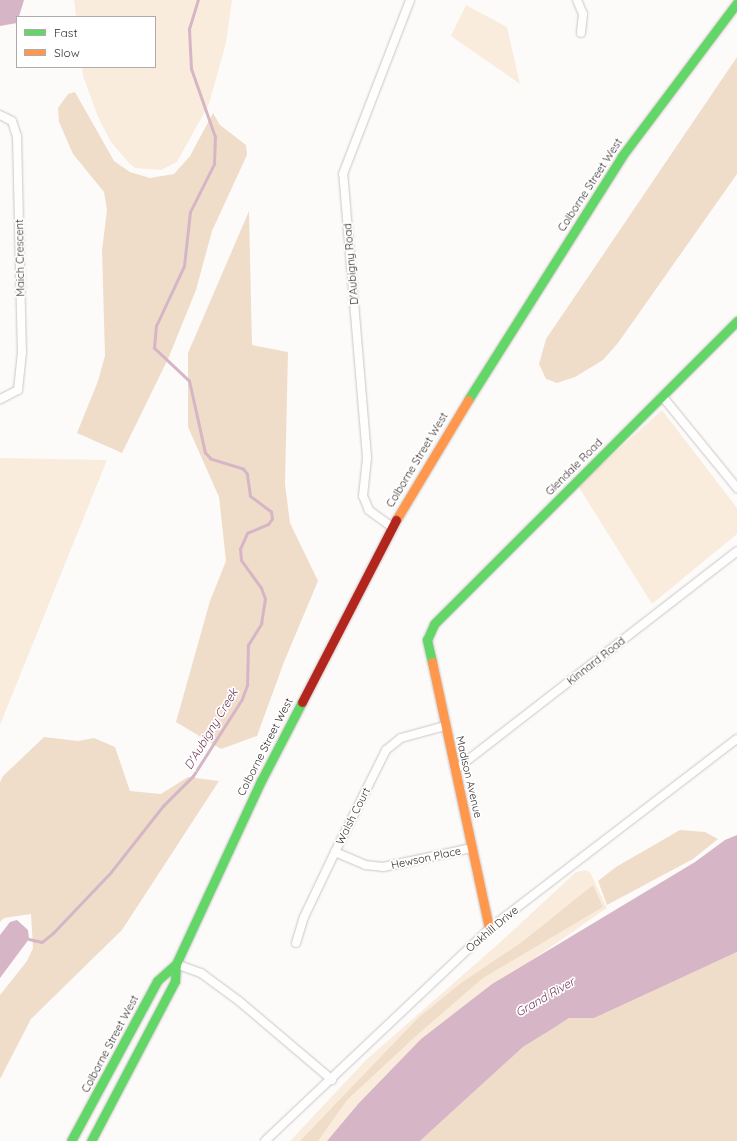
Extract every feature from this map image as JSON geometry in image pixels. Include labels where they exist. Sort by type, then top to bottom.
[{"type":"main road","name":"Colborne Street West","points":[[91,1141],[175,981],[176,964],[260,781],[392,527],[491,360],[618,163],[737,3]]},
{"type":"main road","name":"Glendale Road","points":[[431,631],[434,624],[737,321]]},
{"type":"main road","name":"Madison Avenue","points":[[431,631],[427,640],[489,929]]},
{"type":"main road","name":"Colborne Street West","points":[[71,1141],[157,981],[176,964]]},
{"type":"street","name":"D'Aubigny Road","points":[[392,527],[369,510],[363,496],[367,457],[343,174],[410,0]]},
{"type":"street","points":[[577,0],[583,14],[581,32]]},
{"type":"street","name":"Maich Crescent","points":[[0,115],[12,121],[18,136],[22,352],[18,390],[0,399]]},
{"type":"street","points":[[662,396],[737,488]]},
{"type":"street","name":"Kinnard Road","points":[[455,770],[737,551]]},
{"type":"street","name":"Walsh Court","points":[[296,944],[304,917],[386,750],[401,738],[445,726]]},
{"type":"street","name":"Oakhill Drive","points":[[266,1141],[332,1080],[489,929],[737,739]]},
{"type":"street","name":"Hewson Place","points":[[335,852],[365,865],[383,867],[472,848]]},
{"type":"street","points":[[176,964],[201,974],[233,997],[332,1080]]},
{"type":"shaded area","points":[[74,0],[232,0],[226,43],[209,104],[177,162],[161,170],[135,168],[129,163],[111,142],[98,117],[83,76],[82,68],[156,68],[156,16],[76,16]]},
{"type":"shaded area","points":[[466,5],[507,27],[520,84],[451,36]]},
{"type":"shaded area","points":[[737,57],[737,174],[618,343],[603,360],[575,377],[557,383],[546,379],[539,364],[546,339]]},
{"type":"shaded area","points":[[75,92],[114,161],[130,172],[150,178],[174,174],[190,156],[213,113],[220,125],[246,145],[247,155],[212,231],[196,290],[168,359],[122,453],[77,433],[98,381],[105,356],[102,250],[107,210],[104,192],[73,154],[59,122],[58,108],[68,94]]},
{"type":"shaded area","points":[[249,211],[252,345],[288,352],[285,484],[290,523],[318,581],[284,662],[257,736],[221,749],[176,722],[210,601],[226,561],[219,497],[188,427],[188,353]]},
{"type":"shaded area","points":[[662,410],[737,508],[737,534],[652,604],[578,486]]},
{"type":"shaded area","points":[[0,458],[107,460],[0,725]]},
{"type":"shaded area","points":[[44,737],[78,741],[94,738],[115,747],[130,791],[161,794],[188,777],[219,781],[122,930],[31,1019],[0,1079],[0,995],[27,961],[33,948],[31,914],[4,918],[0,922],[0,782],[3,776]]},
{"type":"shaded area","points":[[680,830],[705,832],[718,839],[693,859],[607,905],[598,881],[616,867]]},
{"type":"shaded area","points":[[585,870],[590,872],[607,908],[525,965],[492,984],[421,1039],[358,1104],[327,1141],[290,1141],[366,1060],[496,946],[576,872]]},
{"type":"shaded area","points":[[593,885],[603,907],[483,978],[417,1035],[347,1100],[318,1141],[300,1141],[418,1018],[461,983],[522,942]]},
{"type":"shaded area","points":[[737,952],[737,1141],[420,1141],[523,1047],[569,1018],[682,977]]},
{"type":"water","points":[[0,0],[24,0],[19,16],[16,16],[16,23],[0,26]]},
{"type":"water","name":"Grand River","points":[[737,835],[737,952],[594,1018],[569,1018],[523,1047],[420,1141],[327,1141],[358,1104],[421,1039],[492,984],[695,862],[725,840]]},
{"type":"water","points":[[17,920],[28,930],[29,939],[0,978],[0,935],[10,922]]},
{"type":"waterway","name":"D'Aubigny Creek","points":[[29,939],[42,942],[53,933],[111,872],[163,806],[193,776],[242,699],[247,685],[248,645],[261,624],[265,599],[261,588],[241,560],[240,549],[247,533],[268,524],[272,519],[271,512],[250,496],[247,474],[243,469],[211,459],[205,453],[189,381],[154,348],[156,326],[184,266],[190,212],[214,164],[215,137],[191,69],[189,29],[198,0]]},
{"type":"traffic: fast","points":[[468,400],[622,156],[737,3]]},
{"type":"traffic: fast","points":[[432,662],[427,640],[434,624],[737,321]]},
{"type":"traffic: fast","points":[[91,1141],[175,981],[176,964],[261,781],[302,702]]},
{"type":"traffic: fast","points":[[71,1141],[157,981],[176,964]]},
{"type":"traffic: slow","points":[[396,520],[468,400]]},
{"type":"traffic: slow","points":[[432,662],[489,929]]},
{"type":"traffic: jam","points":[[302,702],[396,520]]}]
